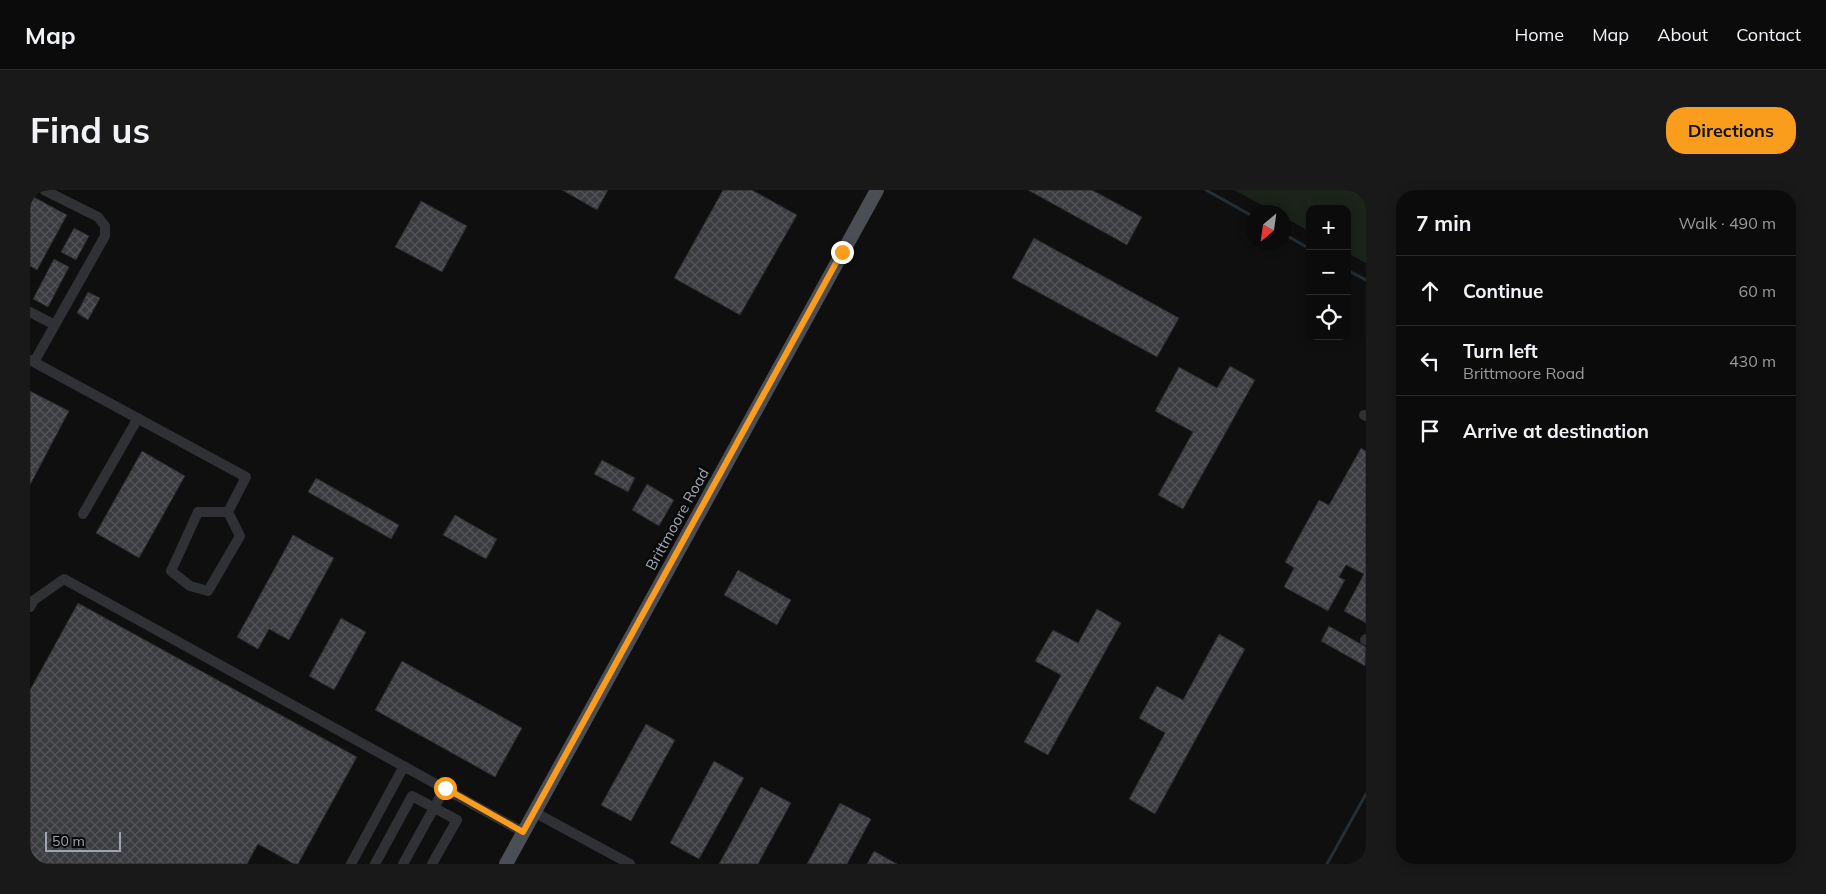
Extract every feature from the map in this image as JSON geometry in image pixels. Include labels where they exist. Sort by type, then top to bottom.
[{"type":"main road","name":"Brittmoore Road","points":[[506,864],[877,190]]},
{"type":"lane","points":[[44,190],[98,217],[105,226],[105,236],[32,361],[246,477],[228,512]]},
{"type":"lane","points":[[30,312],[54,325]]},
{"type":"lane","points":[[83,514],[138,418]]},
{"type":"lane","points":[[198,512],[228,512],[240,536],[208,591],[190,586],[171,571],[198,512]]},
{"type":"lane","points":[[30,607],[34,600],[64,579],[523,832]]},
{"type":"lane","points":[[351,864],[404,766]]},
{"type":"lane","points":[[403,864],[445,788]]},
{"type":"lane","points":[[375,864],[412,796],[457,820],[432,864]]},
{"type":"lane","points":[[534,812],[630,864]]},
{"type":"shaded area","points":[[1234,190],[1366,190],[1366,263],[1351,255],[1351,205],[1306,205],[1306,230],[1291,221],[1291,205],[1262,205]]},
{"type":"building","points":[[562,190],[608,190],[597,210]]},
{"type":"building","points":[[723,190],[752,190],[797,215],[740,315],[674,278]]},
{"type":"building","points":[[1028,190],[1092,190],[1142,217],[1127,245]]},
{"type":"building","points":[[30,195],[67,215],[37,270],[30,266]]},
{"type":"building","points":[[421,201],[467,226],[442,272],[395,247]]},
{"type":"building","points":[[74,228],[89,236],[76,260],[61,252]]},
{"type":"building","points":[[1034,238],[1179,318],[1157,357],[1012,278]]},
{"type":"building","points":[[54,259],[69,267],[48,307],[33,299]]},
{"type":"building","points":[[88,292],[100,298],[88,320],[77,313]]},
{"type":"building","points":[[1230,366],[1255,380],[1183,509],[1158,495],[1193,432],[1155,411],[1179,367],[1217,388]]},
{"type":"building","points":[[30,391],[69,411],[30,485]]},
{"type":"building","points":[[1361,448],[1366,451],[1366,623],[1344,611],[1364,574],[1346,565],[1339,577],[1345,580],[1328,611],[1284,587],[1294,568],[1285,562],[1319,500],[1329,505]]},
{"type":"building","points":[[142,451],[185,476],[139,558],[96,533]]},
{"type":"building","points":[[602,460],[635,478],[628,492],[594,474]]},
{"type":"building","points":[[316,478],[399,525],[391,539],[308,492]]},
{"type":"building","points":[[647,484],[674,500],[659,526],[632,510]]},
{"type":"building","points":[[455,515],[497,539],[486,559],[443,535]]},
{"type":"building","points":[[293,535],[334,558],[289,640],[269,629],[258,649],[237,637]]},
{"type":"building","points":[[738,570],[791,600],[777,625],[724,595]]},
{"type":"building","points":[[78,603],[357,757],[298,864],[294,864],[258,844],[247,864],[30,864],[30,690]]},
{"type":"building","points":[[1097,609],[1121,623],[1048,755],[1024,742],[1061,675],[1035,661],[1053,630],[1078,643]]},
{"type":"building","points":[[341,618],[366,632],[334,690],[309,676]]},
{"type":"building","points":[[1329,626],[1366,647],[1365,666],[1321,641]]},
{"type":"building","points":[[1219,634],[1245,649],[1155,814],[1129,799],[1165,733],[1139,718],[1157,686],[1183,700]]},
{"type":"building","points":[[402,661],[522,728],[495,777],[375,710]]},
{"type":"building","points":[[646,724],[675,740],[631,821],[601,805]]},
{"type":"building","points":[[714,761],[744,778],[699,859],[670,843]]},
{"type":"building","points":[[761,787],[791,803],[758,864],[719,864]]},
{"type":"building","points":[[840,803],[871,819],[847,864],[807,864]]},
{"type":"building","points":[[874,851],[897,864],[867,864]]},
{"type":"waterway","points":[[1206,190],[1246,212]]},
{"type":"waterway","points":[[1291,238],[1306,247]]},
{"type":"waterway","points":[[1351,272],[1366,280]]},
{"type":"waterway","points":[[1327,864],[1366,794]]},
{"type":"route","points":[[445,788],[523,832],[842,252]]}]
